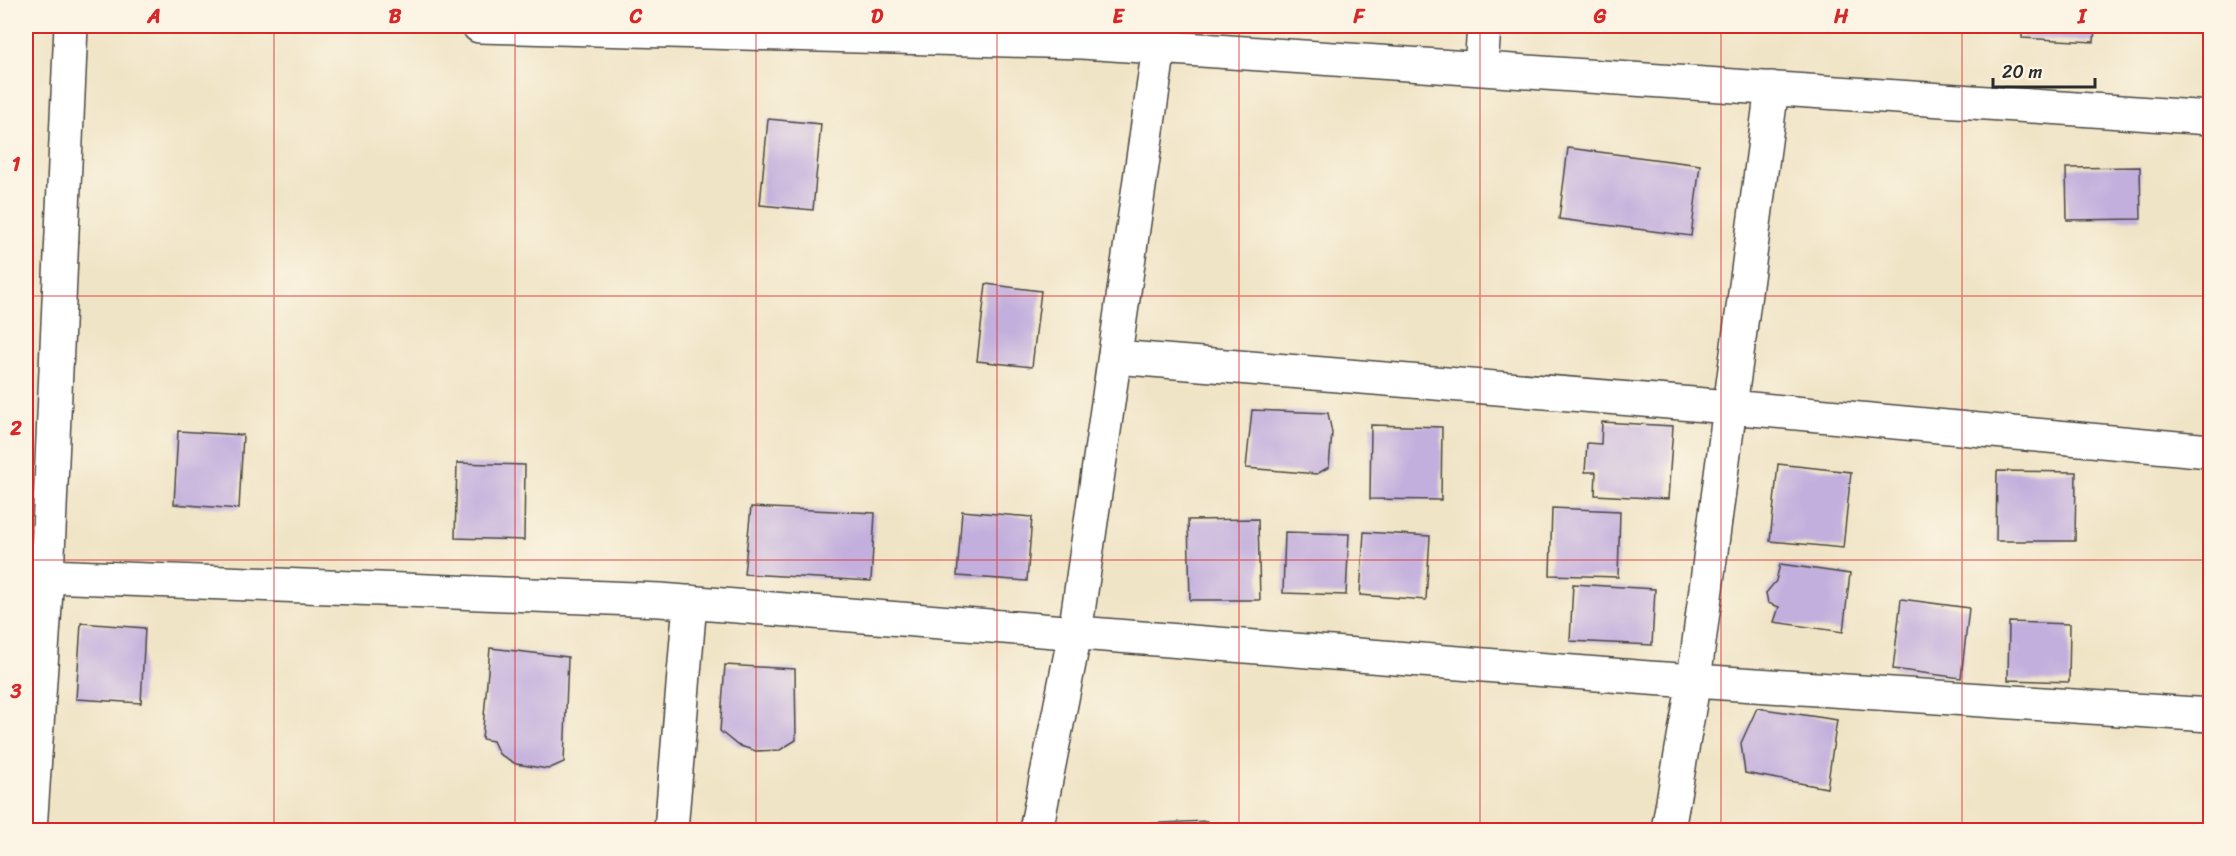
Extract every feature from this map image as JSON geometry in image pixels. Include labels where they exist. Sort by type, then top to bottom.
[{"type":"street","points":[[30,831],[47,576],[70,26]]},
{"type":"street","points":[[480,26],[788,30],[1082,42],[1161,36],[1481,68],[2211,118]]},
{"type":"street","points":[[1481,68],[1484,26]]},
{"type":"street","points":[[1036,831],[1075,633],[1161,36]]},
{"type":"street","points":[[1668,831],[1694,680],[1772,88]]},
{"type":"street","points":[[1115,357],[1730,407],[2211,451]]},
{"type":"street","points":[[47,576],[690,602],[1694,680],[2211,715]]},
{"type":"street","points":[[671,831],[690,602]]},
{"type":"building","points":[[2022,26],[2095,26],[2094,42],[2022,38]]},
{"type":"building","points":[[768,119],[821,124],[813,210],[760,205]]},
{"type":"building","points":[[1568,148],[1700,165],[1691,236],[1559,219]]},
{"type":"building","points":[[2140,167],[2141,219],[2067,220],[2066,168]]},
{"type":"building","points":[[986,284],[1041,291],[1032,367],[977,361]]},
{"type":"building","points":[[1252,410],[1328,413],[1332,433],[1329,467],[1317,474],[1246,468]]},
{"type":"building","points":[[1602,422],[1673,426],[1668,499],[1595,495],[1596,472],[1585,472],[1587,443],[1601,444]]},
{"type":"building","points":[[1371,425],[1442,427],[1441,500],[1370,499]]},
{"type":"building","points":[[178,431],[243,435],[239,509],[174,504]]},
{"type":"building","points":[[457,463],[525,465],[524,540],[455,538]]},
{"type":"building","points":[[1778,464],[1851,472],[1843,548],[1770,541]]},
{"type":"building","points":[[1997,471],[2076,472],[2075,541],[1996,541]]},
{"type":"building","points":[[751,507],[875,513],[871,581],[744,574]]},
{"type":"building","points":[[1552,508],[1620,511],[1618,577],[1550,575]]},
{"type":"building","points":[[962,511],[1032,517],[1027,581],[957,576]]},
{"type":"building","points":[[1258,519],[1260,600],[1190,600],[1188,520]]},
{"type":"building","points":[[1285,532],[1349,534],[1346,595],[1283,593]]},
{"type":"building","points":[[1364,532],[1430,536],[1426,600],[1360,595]]},
{"type":"building","points":[[1780,564],[1850,574],[1843,632],[1774,622],[1779,607],[1768,603],[1766,593],[1776,581]]},
{"type":"building","points":[[1573,584],[1655,589],[1652,645],[1570,641]]},
{"type":"building","points":[[1901,599],[1969,608],[1961,678],[1893,669]]},
{"type":"building","points":[[2009,622],[2070,624],[2069,682],[2008,680]]},
{"type":"building","points":[[81,623],[145,628],[141,703],[76,699]]},
{"type":"building","points":[[490,648],[568,657],[564,762],[548,769],[516,764],[499,754],[493,741],[482,739]]},
{"type":"building","points":[[725,665],[795,669],[796,740],[780,750],[756,751],[737,745],[720,731]]},
{"type":"building","points":[[1757,708],[1837,720],[1827,788],[1745,773],[1741,743]]},
{"type":"building","points":[[1207,821],[1208,830],[1140,830],[1139,824]]}]
